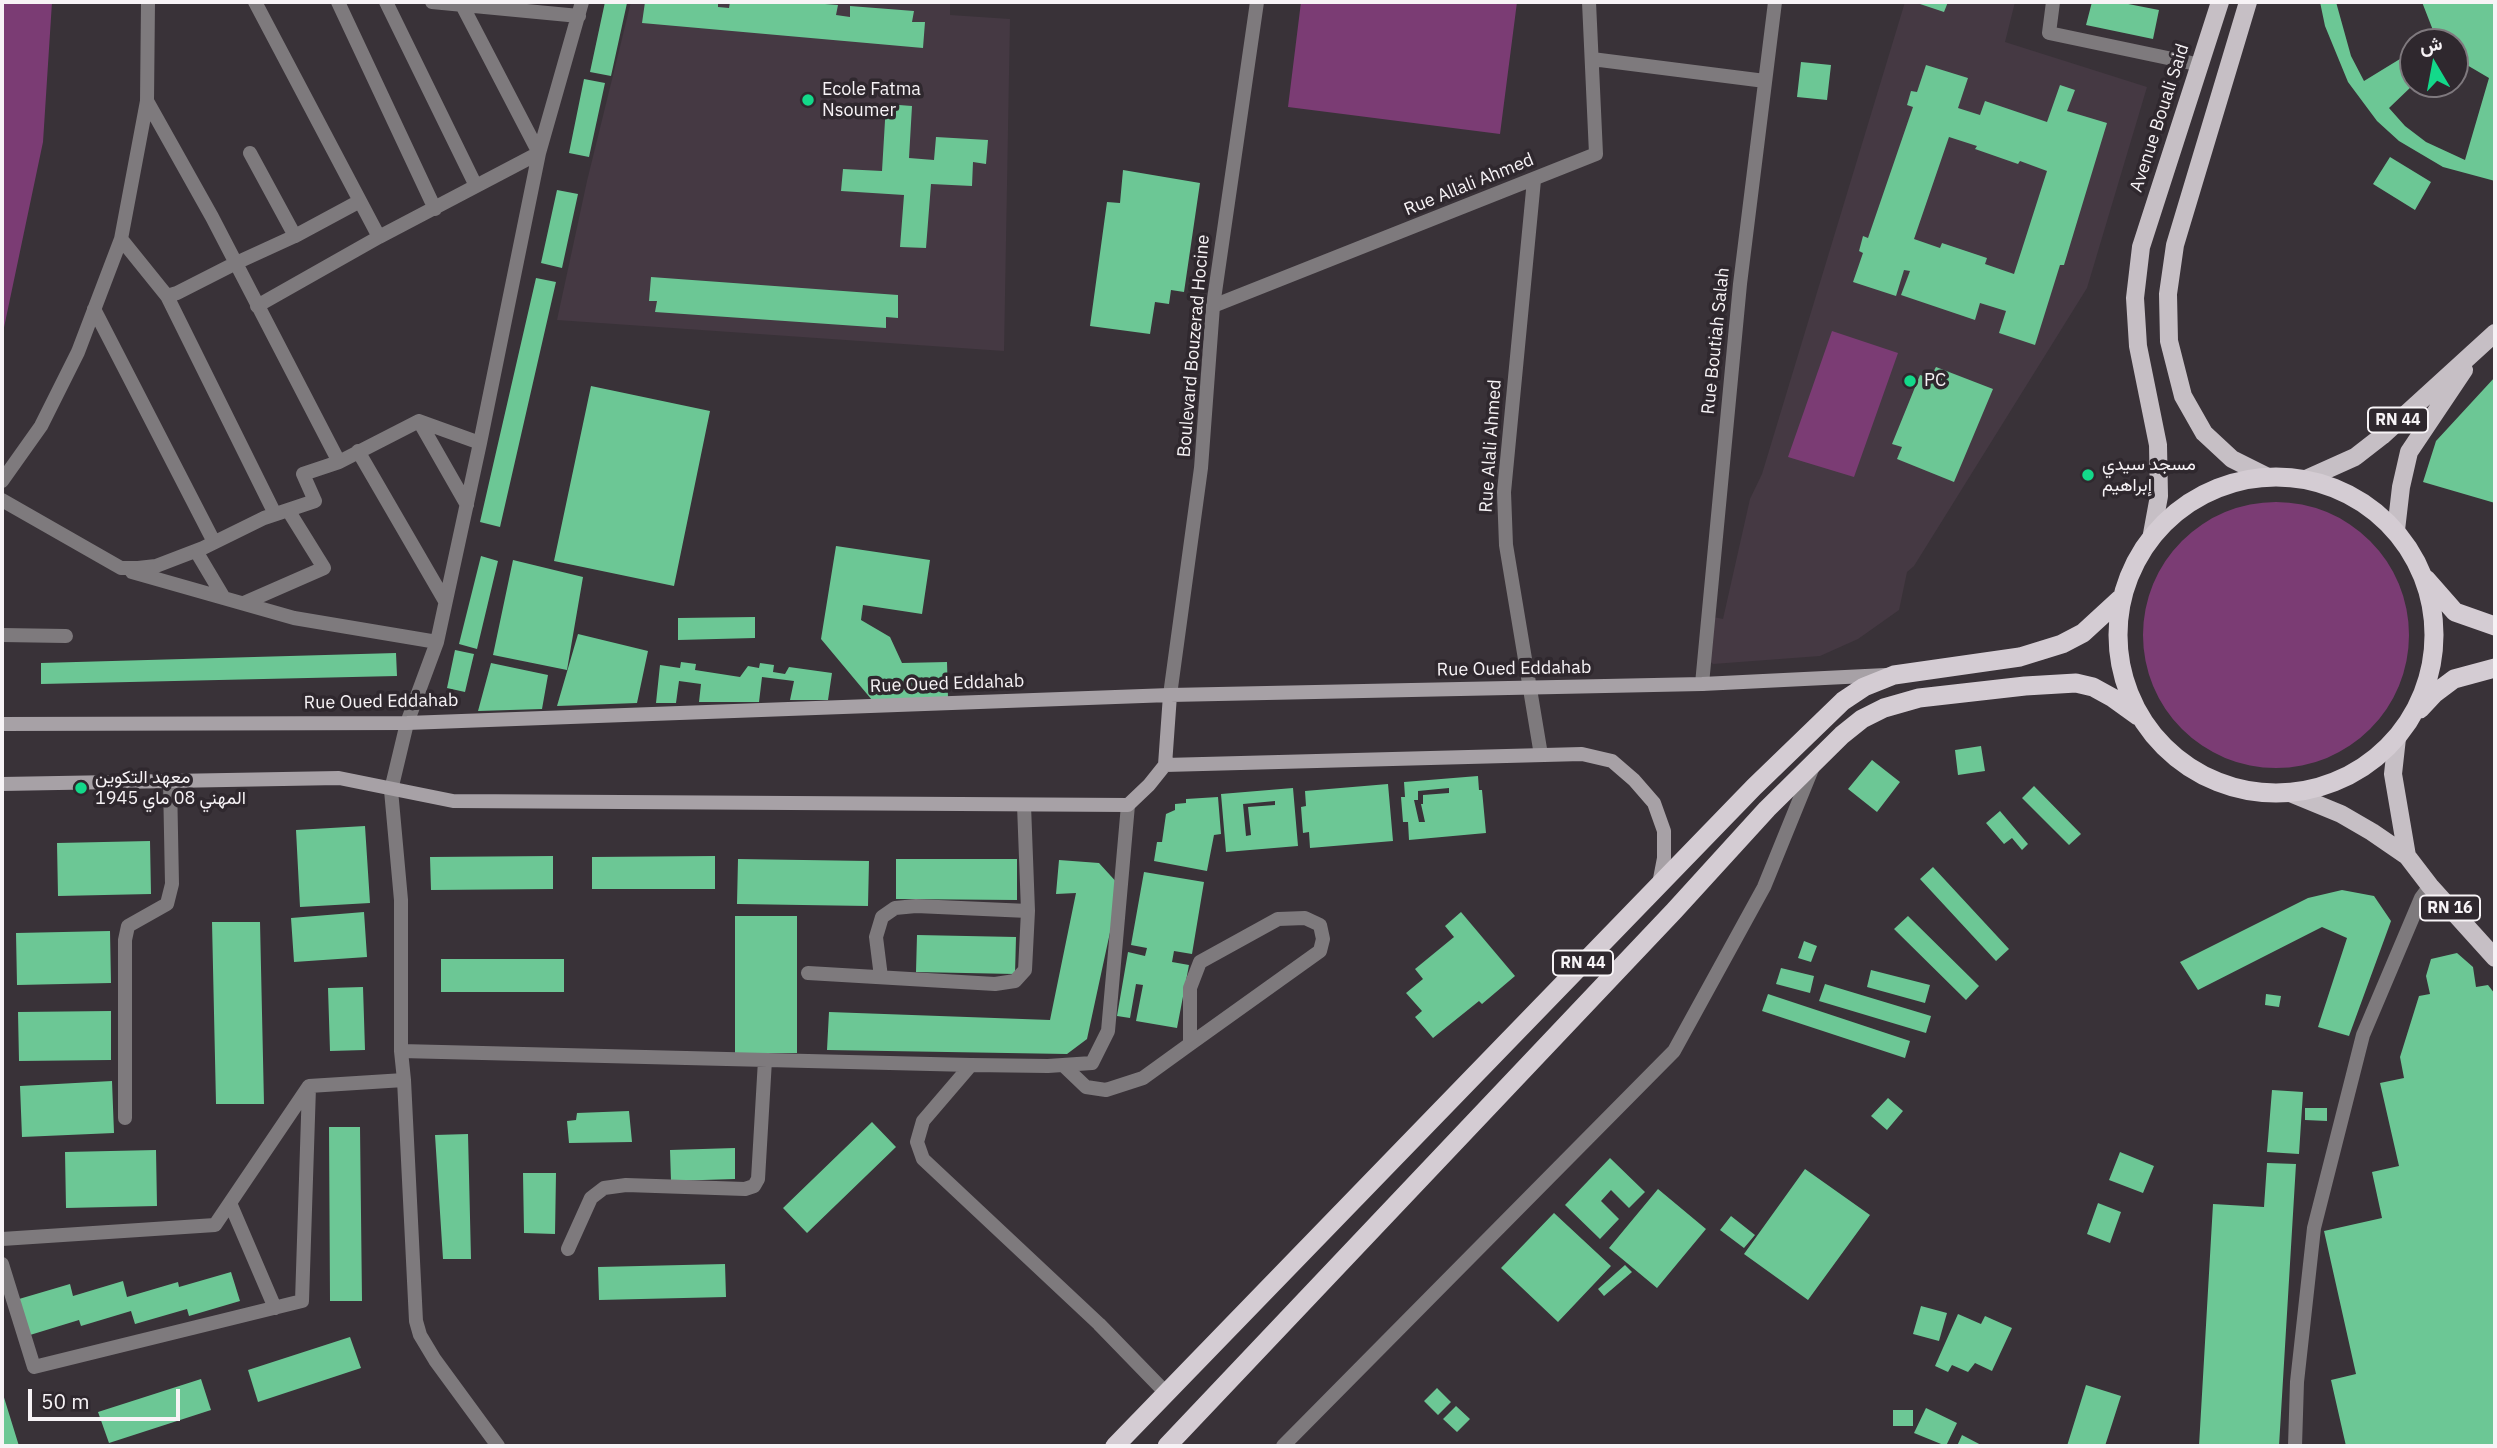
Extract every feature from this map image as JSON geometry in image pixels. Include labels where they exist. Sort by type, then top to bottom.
[{"type":"highway","points":[[2412,717],[2432,662],[2435,626],[2425,579],[2413,554],[2396,530],[2356,497],[2306,479],[2266,476],[2223,485],[2184,505],[2152,534],[2132,565],[2120,599],[2116,639],[2123,679],[2138,716],[2166,751],[2203,776],[2246,791],[2290,793],[2330,784],[2366,765],[2397,738],[2434,694],[2454,679],[2495,668]]},
{"type":"highway","points":[[2425,579],[2455,612],[2495,626]]},
{"type":"highway","name":"RN 44","points":[[1115,1446],[1828,713],[1864,687],[1894,675],[2020,657],[2062,644],[2083,633],[2120,599]]},
{"type":"highway","name":"RN 44","points":[[1167,1446],[1767,809],[1842,735],[1862,719],[1892,705],[1919,698],[2076,683],[2093,687],[2138,716]]},
{"type":"main road","name":"Avenue Bouali Said","points":[[2152,534],[2159,496],[2158,445],[2138,346],[2135,298],[2141,247],[2220,2]]},
{"type":"main road","points":[[2248,2],[2175,245],[2168,294],[2169,341],[2183,396],[2204,433],[2232,459],[2266,476]]},
{"type":"main road","name":"RN 44","points":[[2306,479],[2355,457],[2382,436],[2495,333]]},
{"type":"main road","name":"RN 44","points":[[2396,530],[2401,487],[2409,452],[2480,347]]},
{"type":"main road","name":"Rue Oued Eddahab","points":[[2,724],[407,723],[1170,695],[1702,684],[1894,675]]},
{"type":"main road","points":[[2,784],[339,778],[453,801],[1128,805],[1166,765],[1170,695]]},
{"type":"main road","name":"RN 16","points":[[2397,738],[2393,774],[2407,856]]},
{"type":"main road","points":[[1166,765],[1582,754],[1612,761],[1634,780],[1654,803],[1664,831],[1664,858],[1659,884]]},
{"type":"main road","name":"RN 16","points":[[2290,793],[2341,814],[2407,856],[2430,886],[2495,958]]},
{"type":"street","points":[[255,2],[379,237]]},
{"type":"street","points":[[338,2],[435,209]]},
{"type":"street","points":[[386,2],[476,186]]},
{"type":"street","points":[[432,2],[580,9],[539,153],[437,642],[407,723],[391,790],[401,901],[401,1051],[416,1321],[420,1335],[435,1360],[498,1446]]},
{"type":"street","name":"Boulevard Bouzerad Hocine","points":[[1170,695],[1201,468],[1213,306],[1257,2]]},
{"type":"street","name":"Rue Allali Ahmed","points":[[1213,306],[1596,154],[1589,2]]},
{"type":"street","name":"Rue Boutiah Salah","points":[[1702,684],[1740,284],[1774,2]]},
{"type":"street","points":[[2053,2],[2049,33],[2201,65]]},
{"type":"street","points":[[2,481],[41,426],[78,352],[121,239],[147,101],[151,3]]},
{"type":"street","points":[[462,5],[539,153]]},
{"type":"street","points":[[1592,59],[1765,81]]},
{"type":"street","points":[[147,101],[236,263],[339,462]]},
{"type":"street","points":[[250,153],[295,236]]},
{"type":"street","points":[[257,306],[379,237],[539,153]]},
{"type":"street","name":"Rue Alali Ahmed","points":[[1534,180],[1524,262],[1504,492],[1506,544],[1541,755]]},
{"type":"street","points":[[167,296],[295,236],[360,201]]},
{"type":"street","points":[[121,239],[167,296],[282,512],[324,568],[244,603]]},
{"type":"street","points":[[94,309],[214,542]]},
{"type":"street","points":[[121,568],[156,566],[282,512],[315,501],[303,474],[339,462],[419,421],[480,443]]},
{"type":"street","points":[[419,421],[467,505]]},
{"type":"street","points":[[358,451],[446,601]]},
{"type":"street","points":[[2,500],[121,568],[294,618],[437,642]]},
{"type":"street","points":[[196,551],[224,598]]},
{"type":"street","points":[[2,635],[66,636]]},
{"type":"street","points":[[1283,1446],[1674,1051],[1764,887],[1814,762]]},
{"type":"street","points":[[125,1118],[125,940],[128,926],[167,904],[172,884],[170,781]]},
{"type":"street","points":[[807,973],[995,984],[1015,981],[1025,970],[1028,911],[1024,805]]},
{"type":"street","points":[[401,1051],[971,1065],[1092,1063],[1108,1031],[1128,805]]},
{"type":"street","points":[[2295,1446],[2297,1382],[2314,1228],[2363,1035],[2421,898],[2430,886]]},
{"type":"street","points":[[881,977],[876,937],[882,916],[895,908],[916,906],[1028,911]]},
{"type":"street","points":[[1063,1065],[1086,1087],[1105,1090],[1143,1078],[1320,951],[1323,939],[1320,925],[1305,918],[1278,919],[1200,962],[1190,988],[1190,1044]]},
{"type":"street","points":[[568,1249],[591,1198],[604,1188],[626,1185],[745,1189],[754,1186],[758,1179],[765,1060]]},
{"type":"street","points":[[971,1065],[923,1121],[917,1142],[923,1159],[1099,1324],[1167,1394]]},
{"type":"street","points":[[309,1086],[404,1080]]},
{"type":"street","points":[[2,1239],[215,1225],[309,1086]]},
{"type":"street","points":[[2,1265],[34,1367],[302,1301],[309,1086]]},
{"type":"street","points":[[230,1203],[275,1308]]},
{"type":"shaded area","points":[[2,2],[52,2],[43,142],[2,337]]},
{"type":"shaded area","name":"Ecole Fatma Nsoumer","points":[[631,2],[950,2],[950,15],[1010,19],[1004,351],[557,320],[587,181]]},
{"type":"shaded area","points":[[1301,2],[1517,2],[1500,134],[1288,107]]},
{"type":"shaded area","name":"PC","points":[[1905,2],[2015,2],[2005,42],[2147,87],[2087,288],[1914,566],[1907,572],[1899,610],[1858,639],[1820,656],[1713,664],[1703,655],[1708,616],[1723,619],[1750,499],[1762,474]]},
{"type":"shaded area","points":[[1832,331],[1898,353],[1854,477],[1788,457]]},
{"type":"shaded area","points":[[2276,502],[2327,512],[2370,541],[2399,584],[2409,635],[2399,686],[2370,729],[2327,758],[2276,768],[2225,758],[2182,729],[2153,686],[2143,635],[2153,584],[2182,541],[2225,512]]},
{"type":"building","points":[[605,2],[627,3],[611,76],[590,72]]},
{"type":"building","points":[[645,2],[718,2],[718,7],[729,8],[730,2],[799,2],[838,5],[836,15],[850,17],[850,6],[914,11],[912,22],[925,22],[923,48],[642,23]]},
{"type":"building","points":[[1920,2],[1948,2],[1944,12]]},
{"type":"building","points":[[2092,2],[2118,2],[2159,10],[2153,39],[2086,25]]},
{"type":"building","points":[[2320,2],[2336,2],[2351,56],[2364,81],[2399,60],[2399,98],[2389,108],[2405,126],[2426,142],[2465,160],[2489,78],[2469,66],[2469,28],[2432,28],[2422,2],[2495,2],[2495,181],[2443,167],[2399,141],[2377,121],[2348,82],[2325,26]]},
{"type":"building","points":[[1801,62],[1831,65],[1827,100],[1797,97]]},
{"type":"building","points":[[1926,65],[1968,78],[1958,108],[1980,115],[1985,101],[2047,122],[2060,85],[2075,90],[2067,111],[2107,123],[2064,265],[2060,265],[2035,345],[1999,333],[2006,311],[1980,303],[1975,320],[1901,295],[1910,271],[1904,270],[1896,296],[1853,282],[1863,253],[1859,251],[1863,236],[1868,238],[1913,107],[1907,105],[1911,91],[1917,92]],"holes":[[[1949,137],[1977,146],[1975,149],[2047,171],[2014,274],[1985,264],[1987,258],[1942,243],[1940,248],[1914,239]]]},
{"type":"building","points":[[584,79],[605,83],[589,157],[569,153]]},
{"type":"building","points":[[886,104],[912,106],[909,158],[934,160],[936,137],[988,140],[986,164],[973,162],[972,186],[931,184],[926,248],[900,247],[904,195],[841,191],[843,169],[882,171]]},
{"type":"building","points":[[2390,157],[2431,182],[2415,210],[2373,184]]},
{"type":"building","points":[[1123,170],[1200,183],[1184,292],[1171,290],[1169,304],[1155,302],[1150,334],[1090,326],[1107,202],[1120,203]]},
{"type":"building","points":[[557,190],[578,194],[562,268],[541,263]]},
{"type":"building","points":[[651,277],[898,295],[898,318],[886,317],[886,328],[655,312],[657,301],[649,301]]},
{"type":"building","points":[[536,278],[556,282],[500,527],[480,522]]},
{"type":"building","points":[[1936,367],[1993,389],[1954,482],[1897,459],[1902,447],[1892,444],[1920,375],[1930,378]]},
{"type":"building","points":[[2495,377],[2495,503],[2423,482],[2436,441]]},
{"type":"building","points":[[591,386],[710,411],[674,586],[554,561]]},
{"type":"building","points":[[836,546],[930,560],[922,614],[863,605],[861,620],[890,637],[902,663],[947,662],[948,698],[872,700],[821,639]]},
{"type":"building","points":[[481,556],[498,561],[477,649],[459,644]]},
{"type":"building","points":[[513,560],[583,577],[567,670],[493,655]]},
{"type":"building","points":[[755,617],[755,638],[678,640],[678,618]]},
{"type":"building","points":[[578,634],[648,651],[637,703],[557,706]]},
{"type":"building","points":[[455,650],[474,654],[465,692],[447,688]]},
{"type":"building","points":[[396,653],[397,676],[41,684],[41,663]]},
{"type":"building","points":[[681,662],[696,664],[695,670],[740,677],[748,666],[759,668],[760,663],[774,665],[773,672],[785,674],[789,667],[832,673],[828,700],[790,700],[794,681],[762,677],[759,702],[699,702],[701,684],[679,681],[676,703],[656,703],[660,665],[680,668]]},
{"type":"building","points":[[491,663],[548,675],[542,709],[478,711]]},
{"type":"building","points":[[1981,746],[1985,771],[1958,775],[1955,750]]},
{"type":"building","points":[[1872,760],[1900,782],[1877,812],[1848,789]]},
{"type":"building","points":[[1478,776],[1486,833],[1409,840],[1408,822],[1403,822],[1401,797],[1405,797],[1404,782]],"holes":[[[1449,788],[1449,793],[1423,795],[1421,804],[1425,822],[1419,822],[1414,800],[1418,800],[1418,791]]]},
{"type":"building","points":[[1388,784],[1393,841],[1310,848],[1309,832],[1303,833],[1301,807],[1306,806],[1305,791]]},
{"type":"building","points":[[2034,786],[2081,834],[2069,845],[2022,798]]},
{"type":"building","points":[[1293,788],[1298,846],[1226,852],[1221,794]],"holes":[[[1275,801],[1275,805],[1248,807],[1251,835],[1246,836],[1243,804]]]},
{"type":"building","points":[[1218,797],[1221,834],[1214,835],[1207,871],[1154,861],[1157,842],[1162,842],[1166,814],[1175,810],[1175,804],[1186,803],[1186,799]]},
{"type":"building","points":[[2000,811],[2028,844],[2022,850],[2012,838],[2004,844],[1986,823]]},
{"type":"building","points":[[365,826],[370,903],[300,907],[296,830]]},
{"type":"building","points":[[150,841],[151,894],[58,896],[57,843]]},
{"type":"building","points":[[553,856],[553,889],[431,890],[430,857]]},
{"type":"building","points":[[715,856],[715,889],[592,889],[592,857]]},
{"type":"building","points":[[738,859],[869,861],[868,906],[737,904]]},
{"type":"building","points":[[896,859],[1017,859],[1017,900],[896,899]]},
{"type":"building","points":[[1059,860],[1099,863],[1120,886],[1087,1039],[1067,1054],[827,1050],[829,1012],[1050,1020],[1076,893],[1056,894]]},
{"type":"building","points":[[1933,867],[2009,949],[1996,961],[1920,879]]},
{"type":"building","points":[[1144,872],[1204,882],[1192,954],[1174,951],[1172,962],[1189,965],[1177,1028],[1136,1021],[1143,985],[1136,984],[1130,1018],[1117,1016],[1128,952],[1145,956],[1147,948],[1131,945]]},
{"type":"building","points":[[2342,890],[2374,896],[2391,921],[2349,1036],[2318,1027],[2347,938],[2322,927],[2198,990],[2180,962],[2308,898]]},
{"type":"building","points":[[364,912],[367,957],[294,962],[291,918]]},
{"type":"building","points":[[1461,912],[1515,976],[1482,1004],[1479,1001],[1433,1038],[1415,1017],[1422,1011],[1406,993],[1423,979],[1415,969],[1454,937],[1445,926]]},
{"type":"building","points":[[735,916],[797,916],[797,1053],[735,1053]]},
{"type":"building","points":[[1908,916],[1979,986],[1966,1000],[1894,929]]},
{"type":"building","points":[[212,922],[260,922],[264,1104],[216,1104]]},
{"type":"building","points":[[110,931],[111,983],[17,985],[16,933]]},
{"type":"building","points":[[917,935],[1016,937],[1015,974],[916,972]]},
{"type":"building","points":[[1804,941],[1817,946],[1811,962],[1798,958]]},
{"type":"building","points":[[2457,953],[2473,967],[2476,987],[2488,985],[2495,994],[2495,1446],[2346,1446],[2331,1380],[2356,1374],[2324,1231],[2382,1218],[2372,1172],[2399,1166],[2380,1083],[2404,1078],[2400,1057],[2419,996],[2430,994],[2426,976],[2431,959]]},
{"type":"building","points":[[441,959],[564,959],[564,992],[441,992]]},
{"type":"building","points":[[1781,968],[1814,976],[1810,993],[1776,984]]},
{"type":"building","points":[[1871,970],[1930,985],[1925,1003],[1867,987]]},
{"type":"building","points":[[1825,984],[1931,1016],[1926,1033],[1819,1001]]},
{"type":"building","points":[[363,987],[365,1050],[330,1051],[328,988]]},
{"type":"building","points":[[1768,994],[1910,1041],[1905,1058],[1762,1011]]},
{"type":"building","points":[[2266,994],[2281,996],[2279,1007],[2265,1005]]},
{"type":"building","points":[[111,1011],[111,1060],[19,1061],[18,1012]]},
{"type":"building","points":[[112,1081],[114,1133],[22,1137],[20,1086]]},
{"type":"building","points":[[2272,1090],[2303,1092],[2299,1154],[2267,1152]]},
{"type":"building","points":[[1888,1098],[1903,1111],[1887,1130],[1871,1116]]},
{"type":"building","points":[[2305,1108],[2327,1108],[2327,1121],[2305,1120]]},
{"type":"building","points":[[629,1111],[632,1142],[569,1143],[567,1121],[576,1120],[577,1113]]},
{"type":"building","points":[[872,1122],[896,1147],[807,1233],[783,1208]]},
{"type":"building","points":[[329,1127],[360,1127],[362,1301],[330,1301]]},
{"type":"building","points":[[468,1134],[471,1259],[443,1259],[435,1135]]},
{"type":"building","points":[[735,1148],[735,1179],[671,1181],[670,1150]]},
{"type":"building","points":[[156,1150],[157,1206],[66,1208],[65,1152]]},
{"type":"building","points":[[2120,1152],[2154,1166],[2143,1193],[2109,1180]]},
{"type":"building","points":[[1610,1158],[1645,1192],[1629,1208],[1611,1190],[1601,1201],[1619,1219],[1600,1239],[1565,1205]]},
{"type":"building","points":[[2267,1163],[2296,1164],[2279,1446],[2199,1446],[2213,1204],[2264,1207]]},
{"type":"building","points":[[1805,1169],[1870,1215],[1808,1300],[1744,1254]]},
{"type":"building","points":[[523,1173],[556,1173],[555,1234],[524,1233]]},
{"type":"building","points":[[1658,1189],[1706,1229],[1657,1288],[1609,1248]]},
{"type":"building","points":[[2098,1203],[2121,1212],[2110,1243],[2087,1234]]},
{"type":"building","points":[[1554,1213],[1611,1266],[1558,1322],[1501,1268]]},
{"type":"building","points":[[1731,1216],[1755,1235],[1744,1248],[1720,1230]]},
{"type":"building","points":[[725,1264],[726,1297],[599,1300],[598,1267]]},
{"type":"building","points":[[1625,1265],[1632,1272],[1604,1296],[1598,1289]]},
{"type":"building","points":[[231,1272],[240,1301],[189,1316],[187,1309],[135,1324],[131,1311],[81,1326],[79,1320],[30,1335],[19,1299],[70,1284],[73,1296],[123,1281],[127,1297],[178,1282],[179,1287]]},
{"type":"building","points":[[1921,1306],[1947,1313],[1939,1341],[1913,1334]]},
{"type":"building","points":[[1958,1314],[1981,1324],[1985,1316],[2012,1328],[1992,1371],[1975,1363],[1968,1372],[1952,1365],[1948,1372],[1935,1366]]},
{"type":"building","points":[[350,1337],[361,1368],[258,1402],[248,1370]]},
{"type":"building","points":[[201,1379],[211,1410],[109,1443],[98,1412]]},
{"type":"building","points":[[2086,1385],[2121,1396],[2105,1446],[2067,1446]]},
{"type":"building","points":[[1437,1388],[1451,1402],[1438,1415],[1424,1401]]},
{"type":"building","points":[[2,1391],[19,1446],[2,1446]]},
{"type":"building","points":[[1456,1406],[1470,1419],[1457,1432],[1443,1419]]},
{"type":"building","points":[[1926,1408],[1957,1423],[1946,1446],[1914,1433]]},
{"type":"building","points":[[1893,1410],[1913,1410],[1913,1426],[1893,1426]]},
{"type":"building","points":[[1962,1435],[1983,1446],[1957,1446]]},
{"type":"place","name":"Ecole Fatma Nsoumer","points":[[808,100]]},
{"type":"place","name":"PC","points":[[1910,381]]},
{"type":"place","name":"مسجد سيدي إبراهيم","points":[[2088,475]]},
{"type":"place","name":"معهد التكوين المهني 08 ماي 1945","points":[[81,788]]}]
